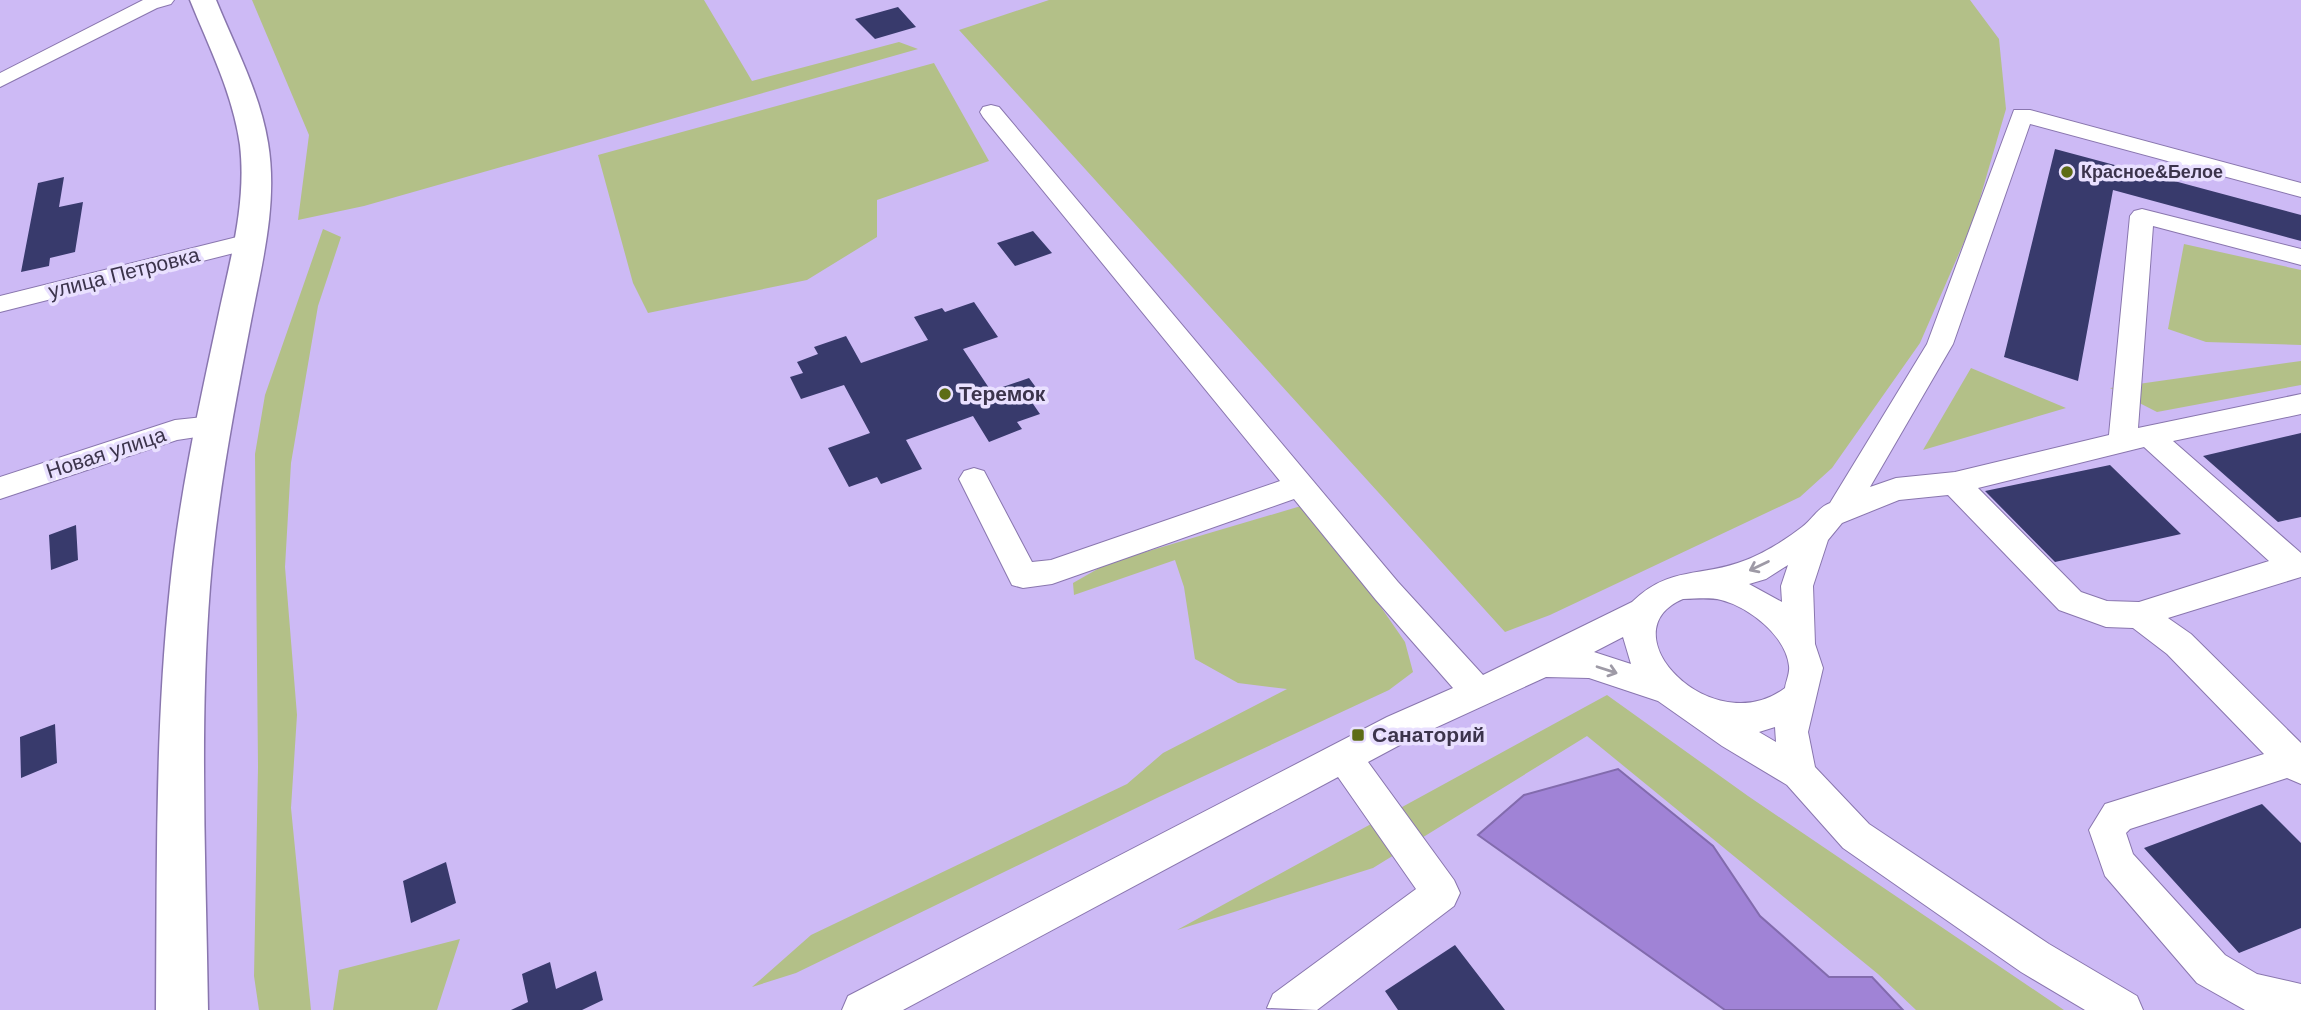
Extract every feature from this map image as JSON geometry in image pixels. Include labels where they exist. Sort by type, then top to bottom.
[{"type":"main road","points":[[182,1010],[182,727],[185,658],[197,525],[254,206],[255,146],[240,83],[203,0]]},
{"type":"street","points":[[0,81],[153,1]]},
{"type":"street","points":[[991,112],[1299,486],[1477,692]]},
{"type":"street","points":[[1840,512],[1940,344],[2022,115],[2301,190]]},
{"type":"street","points":[[2136,440],[2142,216],[2301,257]]},
{"type":"street","name":"улица Петровка","points":[[0,304],[249,242]]},
{"type":"street","points":[[1699,585],[1755,570],[1814,535],[1832,514],[1896,489],[1955,483],[2301,404]]},
{"type":"street","name":"Новая улица","points":[[0,488],[175,430],[213,426]]},
{"type":"street","points":[[2136,440],[2298,565]]},
{"type":"street","points":[[974,479],[1023,576],[1052,572],[1299,486]]},
{"type":"street","points":[[1955,483],[2070,601],[2106,614],[2139,615],[2298,565]]},
{"type":"street","points":[[1799,774],[1791,732],[1806,668],[1799,644],[1797,586],[1814,535]]},
{"type":"street","points":[[862,1010],[1344,757],[1543,663],[1643,611],[1659,594],[1680,586],[1699,585],[1719,587],[1745,595],[1775,614],[1799,644]]},
{"type":"street","points":[[1643,611],[1637,634],[1646,663],[1669,690]]},
{"type":"street","points":[[2139,615],[2179,644],[2298,762],[2118,816],[2107,830],[2118,864],[2211,969],[2250,992],[2301,1004]]},
{"type":"street","points":[[1543,663],[1589,664],[1669,690],[1734,735],[1799,774],[1856,836],[2035,958],[2123,1010]]},
{"type":"street","points":[[1698,708],[1721,716],[1762,718],[1781,712],[1798,697]]},
{"type":"street","points":[[1288,1010],[1287,1008],[1441,893],[1360,775],[1344,757]]},
{"type":"green space","points":[[252,0],[704,0],[752,81],[899,42],[918,49],[364,206],[298,220],[309,135]]},
{"type":"green space","points":[[1049,0],[1970,0],[1999,39],[2006,109],[1974,219],[1920,343],[1832,468],[1800,497],[1550,615],[1505,632],[959,30]]},
{"type":"green space","points":[[934,63],[989,161],[877,200],[877,237],[807,280],[648,313],[633,283],[598,155]]},
{"type":"green space","points":[[323,229],[341,237],[318,306],[291,463],[285,567],[297,715],[291,808],[311,1010],[259,1010],[254,976],[258,767],[255,454],[265,395]]},
{"type":"green space","points":[[2184,244],[2301,270],[2301,345],[2206,342],[2168,329]]},
{"type":"green space","points":[[2301,361],[2301,385],[2157,412],[2110,388]]},
{"type":"green space","points":[[1971,368],[2066,408],[1923,450]]},
{"type":"green space","points":[[1301,506],[1336,542],[1405,642],[1413,672],[1389,690],[1159,797],[796,973],[752,987],[811,935],[1127,784],[1163,753],[1287,689],[1238,683],[1195,659],[1184,587],[1175,560],[1074,595],[1073,583],[1108,563]]},
{"type":"green space","points":[[1607,695],[1748,796],[2064,1010],[1916,1010],[1878,974],[1587,736],[1373,868],[1177,930]]},
{"type":"green space","points":[[460,939],[437,1010],[333,1010],[339,970]]},
{"type":"shaded area","points":[[1618,769],[1713,846],[1760,916],[1829,977],[1872,977],[1903,1010],[1725,1010],[1478,835],[1524,795]]},
{"type":"building","points":[[898,7],[916,27],[875,39],[855,19]]},
{"type":"building","points":[[2055,149],[2301,215],[2301,241],[2113,190],[2078,381],[2004,357]]},
{"type":"building","points":[[64,177],[59,207],[83,202],[75,252],[50,258],[49,266],[21,272],[38,183]]},
{"type":"building","points":[[1033,231],[1052,253],[1015,266],[997,243]]},
{"type":"building","name":"Теремок","points":[[974,302],[998,337],[963,349],[991,391],[1029,378],[1043,397],[1031,401],[1040,414],[1017,422],[1022,429],[989,442],[973,416],[906,440],[922,469],[881,484],[877,477],[849,487],[828,448],[870,433],[844,385],[801,399],[790,377],[803,373],[797,362],[818,354],[814,347],[846,336],[861,363],[928,340],[914,317],[942,308],[945,312]]},
{"type":"building","points":[[2301,433],[2301,517],[2278,522],[2203,456]]},
{"type":"building","points":[[2110,465],[2181,534],[2055,562],[1985,491]]},
{"type":"building","points":[[76,525],[78,560],[51,570],[49,535]]},
{"type":"building","points":[[55,724],[57,763],[21,778],[20,737]]},
{"type":"building","points":[[2262,804],[2301,843],[2301,928],[2239,953],[2144,848]]},
{"type":"building","points":[[446,862],[456,903],[411,923],[403,881]]},
{"type":"building","points":[[1455,945],[1505,1010],[1398,1010],[1385,991]]},
{"type":"building","points":[[550,962],[556,989],[596,971],[603,1000],[582,1010],[511,1010],[528,1002],[522,974]]},
{"type":"place","name":"Красное&Белое","points":[[2067,172]]},
{"type":"place","name":"Теремок","points":[[945,394]]},
{"type":"place","name":"Санаторий","points":[[1358,735]]}]
